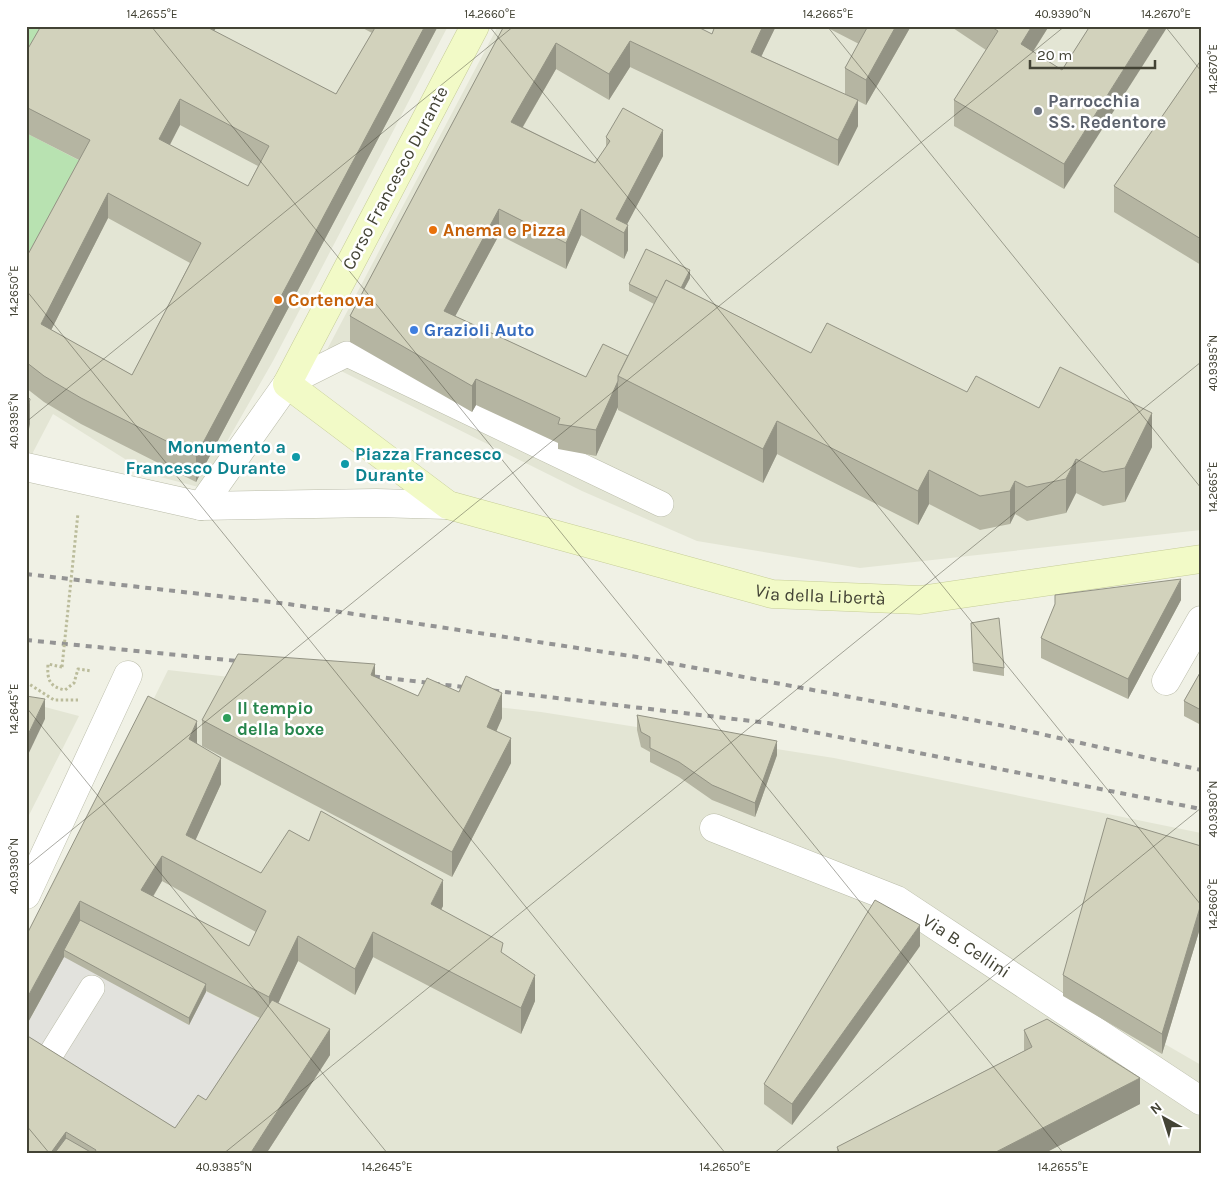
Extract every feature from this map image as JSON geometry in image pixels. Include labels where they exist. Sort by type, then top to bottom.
[{"type":"street","name":"Corso Francesco Durante","points":[[287,384],[475,26]]},
{"type":"street","points":[[201,506],[287,384],[448,505]]},
{"type":"street","points":[[26,467],[201,506],[376,503],[448,505]]},
{"type":"street","name":"Via della Libertà","points":[[448,505],[772,594],[920,600],[1199,559]]},
{"type":"street","points":[[1166,681],[1201,620]]},
{"type":"street","points":[[26,895],[128,675]]},
{"type":"street","name":"Via B. Cellini","points":[[714,828],[897,900],[1201,1101]]},
{"type":"lane","points":[[287,384],[347,354],[661,504]]},
{"type":"lane","points":[[41,1070],[92,988]]},
{"type":"path","points":[[78,513],[62,667],[48,664],[48,675],[51,682],[57,688],[65,690],[74,684],[78,669],[95,672]]},
{"type":"path","points":[[26,682],[54,700],[79,700]]},
{"type":"shaded area","points":[[26,26],[448,26],[273,361],[202,488],[149,474],[53,414],[30,458],[26,457]]},
{"type":"shaded area","points":[[498,26],[1201,26],[1201,530],[860,568],[697,541],[582,491],[321,361]]},
{"type":"shaded area","points":[[168,670],[541,712],[834,758],[1201,833],[1201,919],[1163,1043],[1201,1065],[1201,1154],[26,1154],[26,957]]},
{"type":"shaded area","points":[[26,702],[79,716],[26,821]]},
{"type":"shaded area","points":[[80,927],[271,1025],[174,1152],[26,1060],[26,1027]]},
{"type":"green space","points":[[26,26],[55,26],[26,78]]},
{"type":"green space","points":[[26,133],[90,166],[26,284]]},
{"type":"building","points":[[41,26],[205,26],[336,94],[376,26],[425,26],[196,456],[81,398],[44,376],[26,362],[26,258],[90,140],[26,107],[26,52]],"holes":[[[180,99],[269,146],[248,186],[159,139]],[[108,193],[201,243],[132,375],[41,324]]]},
{"type":"building","points":[[504,26],[696,26],[712,34],[715,26],[763,26],[751,52],[858,100],[838,140],[630,41],[609,74],[556,43],[511,122],[595,163],[610,141],[606,137],[623,108],[663,130],[616,219],[628,225],[624,233],[581,209],[566,243],[499,209],[444,311],[586,377],[603,344],[628,356],[596,430],[558,424],[560,418],[476,379],[472,386],[350,316]]},
{"type":"building","points":[[868,26],[896,26],[866,80],[845,68]]},
{"type":"building","name":"Parrocchia SS. Redentore","points":[[990,26],[1032,26],[1021,44],[1062,70],[1090,26],[1151,26],[1064,164],[954,100],[998,31]]},
{"type":"building","points":[[1201,60],[1201,239],[1114,186]]},
{"type":"building","points":[[646,249],[690,270],[681,288],[666,280],[658,298],[629,284]]},
{"type":"building","points":[[666,280],[811,353],[827,323],[967,392],[976,376],[1039,408],[1060,367],[1152,413],[1125,468],[1103,472],[1076,459],[1066,479],[1027,487],[1015,481],[1010,491],[980,496],[929,470],[918,491],[777,421],[763,449],[618,376]]},
{"type":"building","points":[[26,395],[30,399],[26,418]]},
{"type":"building","points":[[1181,579],[1128,679],[1041,638],[1055,604],[1055,595]]},
{"type":"building","points":[[999,618],[1004,668],[973,663],[971,623]]},
{"type":"building","points":[[238,654],[375,664],[371,675],[418,696],[427,678],[459,692],[466,676],[502,693],[487,727],[511,738],[452,852],[202,720]]},
{"type":"building","points":[[1201,671],[1201,710],[1184,701]]},
{"type":"building","points":[[26,696],[45,699],[26,739]]},
{"type":"building","points":[[148,696],[197,721],[189,739],[221,758],[186,835],[261,873],[289,830],[309,841],[321,811],[443,880],[431,904],[503,943],[501,952],[535,975],[521,1008],[373,932],[355,969],[298,936],[269,997],[80,901],[26,1000],[26,936]],"holes":[[[162,856],[266,911],[249,946],[141,890]]]},
{"type":"building","points":[[637,715],[777,741],[755,803],[712,785],[679,762],[650,748],[650,737],[641,732]]},
{"type":"building","points":[[1107,818],[1201,846],[1201,904],[1162,1034],[1063,975]]},
{"type":"building","points":[[875,900],[920,925],[792,1104],[764,1084]]},
{"type":"building","points":[[80,920],[206,984],[189,1018],[64,950]]},
{"type":"building","points":[[272,1000],[330,1029],[250,1154],[94,1154],[96,1150],[66,1132],[50,1154],[26,1154],[26,1035],[175,1128],[198,1095],[206,1100]]},
{"type":"building","points":[[1047,1019],[1140,1078],[992,1154],[840,1154],[837,1147],[1032,1047],[1024,1030]]},
{"type":"building","points":[[66,1138],[94,1154],[54,1154]]},
{"type":"railway","points":[[26,574],[288,604],[637,657],[1010,727],[1201,770]]},
{"type":"railway","points":[[26,640],[248,662]]},
{"type":"railway","points":[[362,675],[768,723],[1201,809]]},
{"type":"place","name":"Parrocchia SS. Redentore","points":[[1038,111]]},
{"type":"place","name":"Anema e Pizza","points":[[433,230]]},
{"type":"place","name":"Cortenova","points":[[278,300]]},
{"type":"place","name":"Grazioli Auto","points":[[414,330]]},
{"type":"place","name":"Monumento a Francesco Durante","points":[[296,457]]},
{"type":"place","name":"Piazza Francesco Durante","points":[[345,464]]},
{"type":"place","name":"Il tempio della boxe","points":[[227,718]]}]
